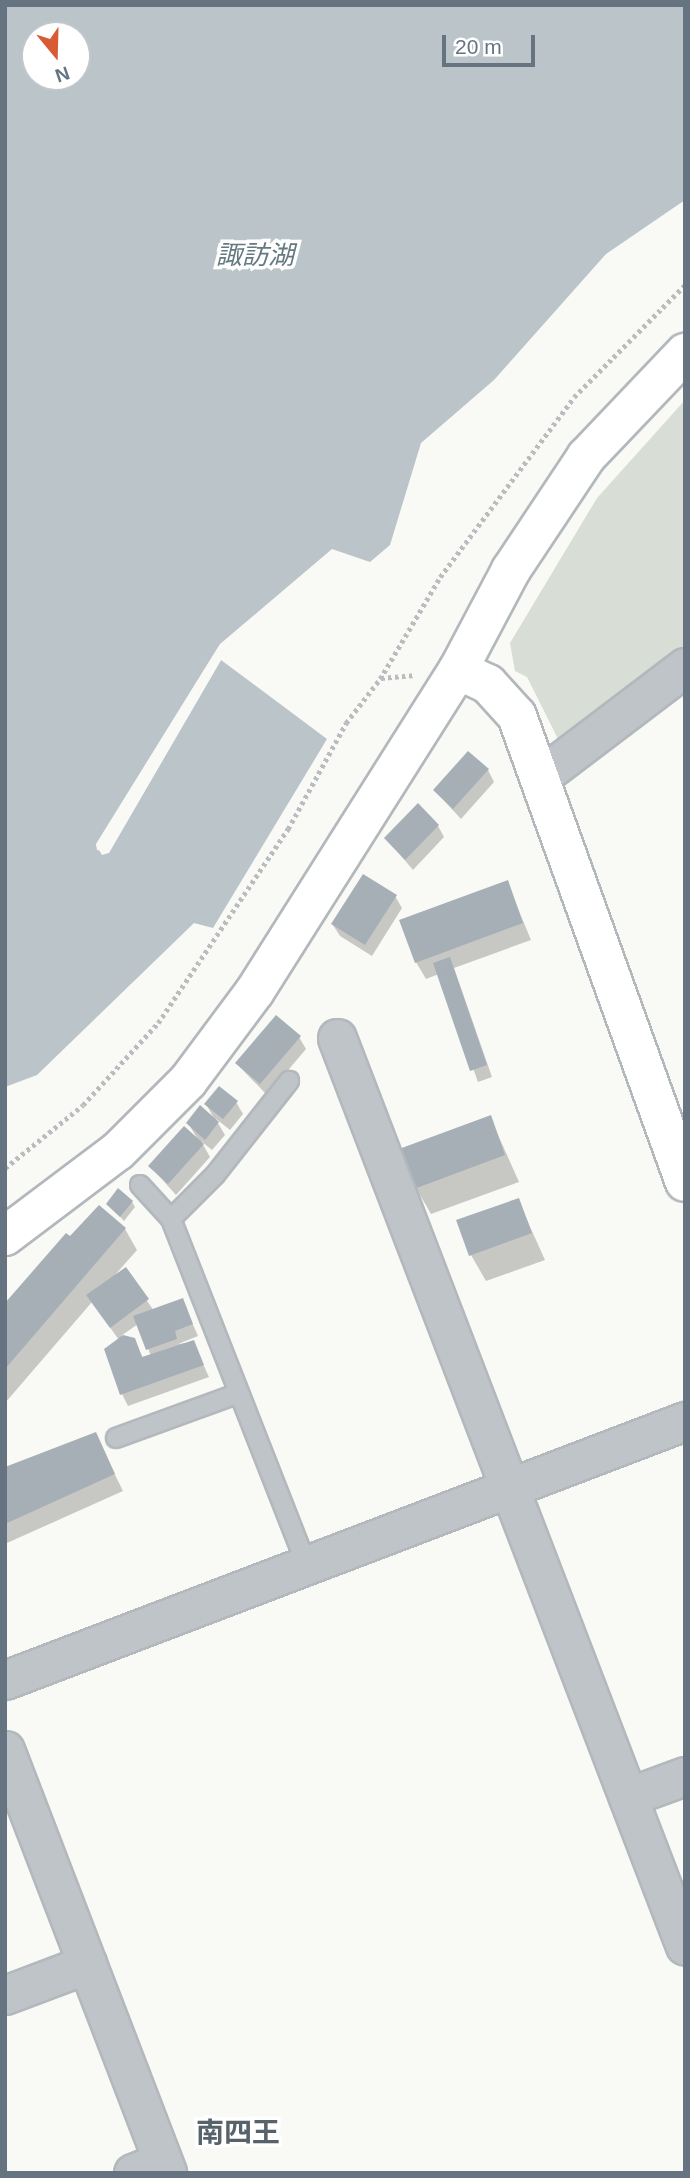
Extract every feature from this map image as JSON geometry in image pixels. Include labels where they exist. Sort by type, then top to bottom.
[{"type":"street","points":[[5,1236],[118,1152],[188,1081],[255,991],[441,672],[586,457],[685,353]]},
{"type":"street","points":[[540,778],[685,667]]},
{"type":"street","points":[[441,672],[488,684],[517,716],[685,1182]]},
{"type":"street","points":[[337,1038],[683,1937]]},
{"type":"street","points":[[5,1680],[510,1490],[685,1421]]},
{"type":"street","points":[[5,1750],[87,1964],[154,2169]]},
{"type":"street","points":[[628,1797],[685,1776]]},
{"type":"street","points":[[5,1995],[87,1964]]},
{"type":"lane","points":[[171,1219],[215,1175],[289,1081]]},
{"type":"lane","points":[[140,1185],[171,1219],[237,1394],[307,1566]]},
{"type":"lane","points":[[116,1438],[237,1394]]},
{"type":"path","points":[[5,1168],[83,1105],[124,1066],[167,1013],[288,829],[346,723],[380,679],[440,578],[574,397],[685,285]]},
{"type":"path","points":[[380,679],[441,672]]},
{"type":"shaded area","points":[[685,400],[685,657],[564,751],[527,677],[515,671],[510,643],[597,498]]},
{"type":"water","name":"諏訪湖","points":[[5,5],[685,5],[685,200],[606,254],[494,380],[421,443],[390,545],[370,562],[332,549],[220,644],[96,844],[97,850],[109,852],[221,660],[327,739],[213,928],[194,923],[37,1075],[5,1087]]},
{"type":"pier","points":[[220,644],[99,845],[103,851],[220,656],[221,660],[109,853],[102,855],[96,845]]},
{"type":"building","points":[[468,751],[489,769],[453,809],[433,790]]},
{"type":"building","points":[[418,803],[439,825],[405,860],[384,838]]},
{"type":"building","points":[[363,874],[397,895],[365,945],[331,924]]},
{"type":"building","points":[[508,880],[523,923],[415,963],[399,920]]},
{"type":"building","points":[[450,957],[487,1065],[470,1071],[433,963]]},
{"type":"building","points":[[276,1015],[301,1036],[260,1084],[235,1063]]},
{"type":"building","points":[[219,1086],[238,1101],[223,1119],[204,1104]]},
{"type":"building","points":[[200,1105],[219,1122],[205,1140],[186,1123]]},
{"type":"building","points":[[491,1115],[505,1155],[414,1189],[399,1149]]},
{"type":"building","points":[[184,1126],[204,1144],[168,1184],[148,1166]]},
{"type":"building","points":[[118,1188],[133,1201],[120,1217],[106,1204]]},
{"type":"building","points":[[519,1198],[532,1233],[469,1256],[456,1220]]},
{"type":"building","points":[[99,1205],[126,1228],[5,1369],[5,1303],[66,1233],[70,1236]]},
{"type":"building","points":[[126,1267],[149,1299],[110,1328],[86,1295]]},
{"type":"building","points":[[183,1298],[193,1324],[175,1331],[177,1339],[146,1350],[133,1316]]},
{"type":"building","points":[[123,1335],[135,1338],[142,1357],[194,1340],[204,1365],[120,1395],[104,1349]]},
{"type":"building","points":[[96,1432],[115,1474],[5,1524],[5,1467]]},
{"type":"district","name":"南四王","points":[[238,2133]]}]
